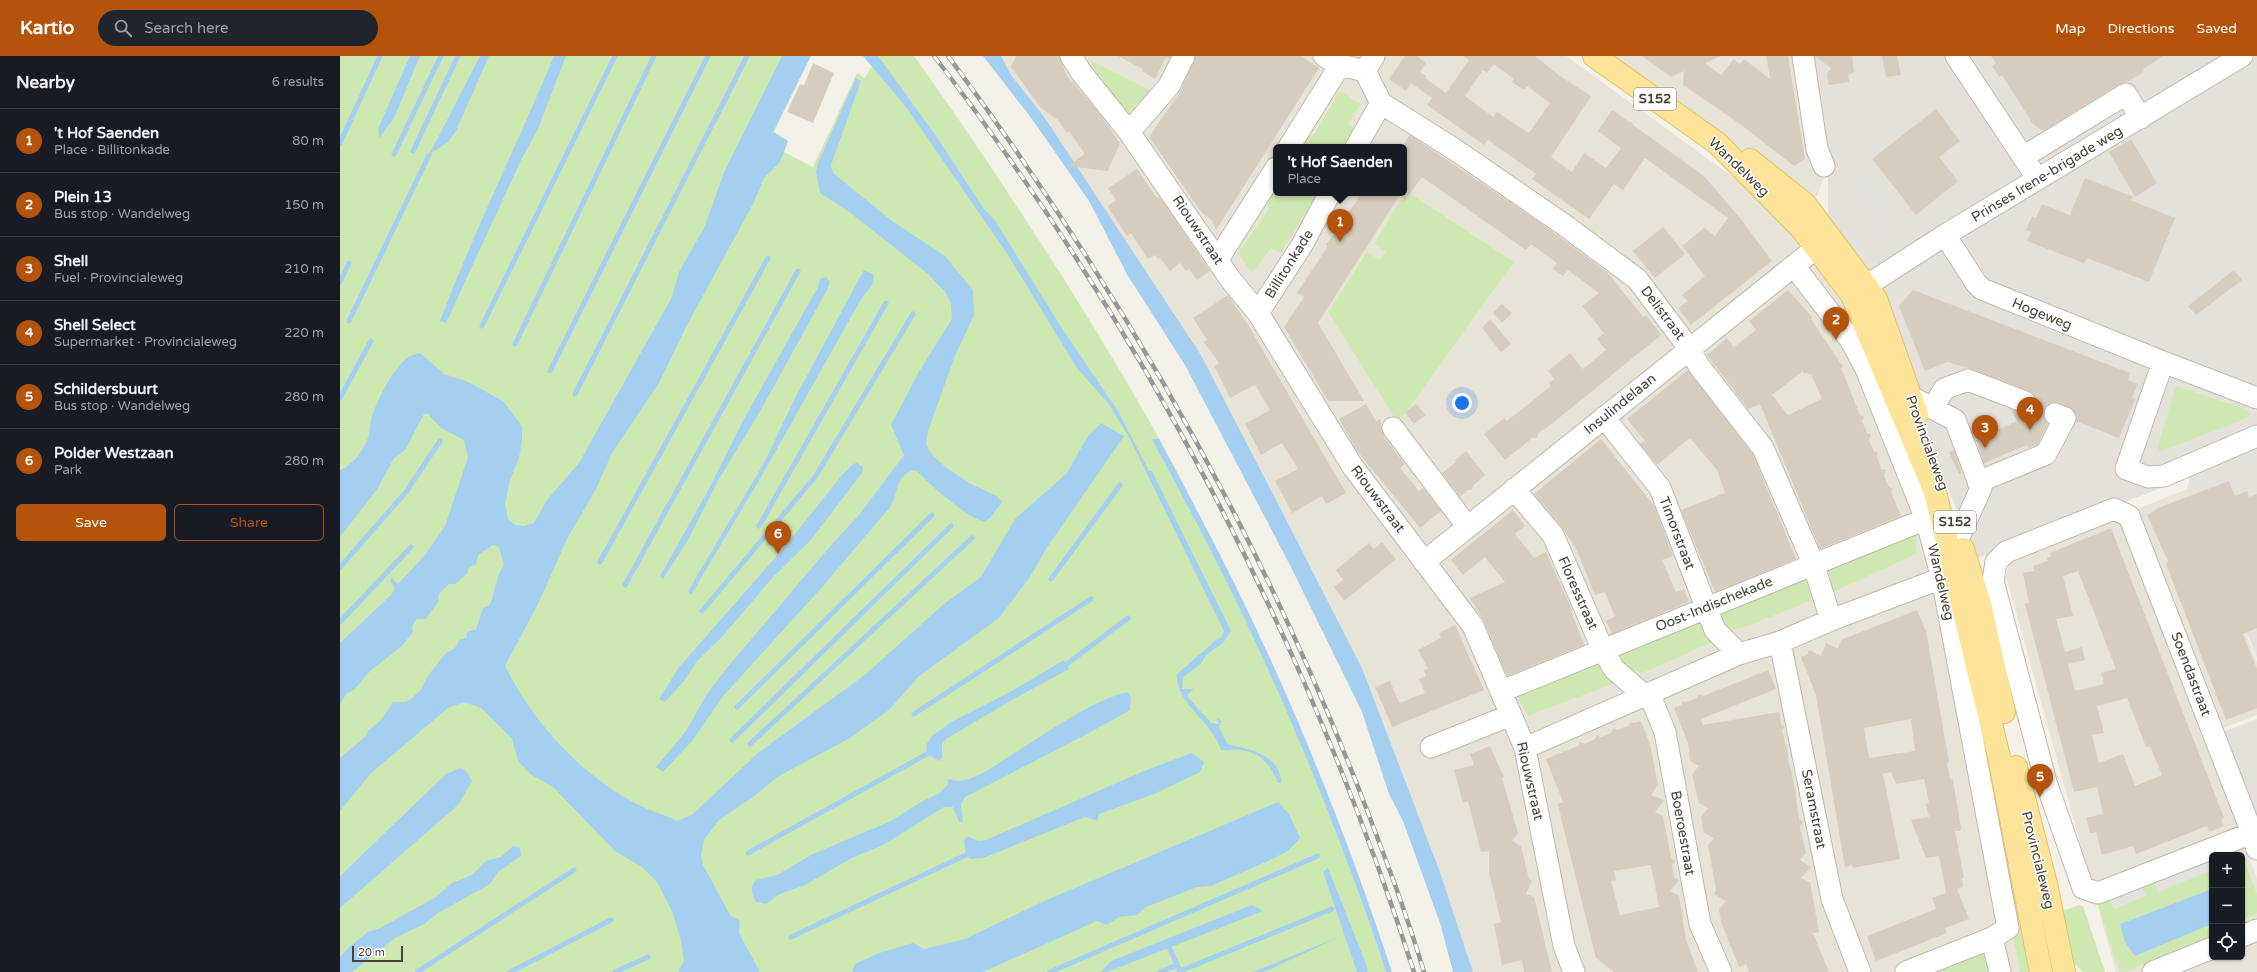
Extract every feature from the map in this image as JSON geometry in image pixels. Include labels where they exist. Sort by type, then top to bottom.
[{"type":"main road","name":"Wandelweg","points":[[1594,56],[1717,143],[1801,228],[1816,248]]},
{"type":"main road","name":"Provincialeweg","points":[[1717,143],[1749,159],[1805,204],[1859,290],[1935,492],[1999,757],[2040,972]]},
{"type":"main road","name":"Provincialeweg","points":[[1816,248],[1859,290],[1876,299],[1945,490],[1981,608],[2064,972]]},
{"type":"street","points":[[1129,132],[1169,86],[1184,56]]},
{"type":"street","points":[[1803,56],[1817,149],[1824,166]]},
{"type":"street","points":[[1956,56],[2038,180]]},
{"type":"street","name":"Prinses Irene-brigade weg","points":[[1859,290],[1945,235],[2242,56]]},
{"type":"street","points":[[1290,144],[1332,61],[1370,64],[1380,103],[1358,144]]},
{"type":"street","name":"Riouwstraat","points":[[1076,64],[1129,132],[1231,280],[1258,313],[1352,467],[1473,626],[1525,748],[1564,946],[1574,972]]},
{"type":"street","points":[[2023,157],[2126,94],[2141,118]]},
{"type":"street","name":"Delistraat","points":[[1380,103],[1461,154],[1563,224],[1637,279],[1690,348],[1699,366],[1763,448],[1813,563],[1831,620]]},
{"type":"street","points":[[1218,260],[1273,173]]},
{"type":"street","name":"Billitonkade","points":[[1258,313],[1302,245],[1328,196]]},
{"type":"street","name":"Hogeweg","points":[[1945,235],[1982,290],[2257,398]]},
{"type":"street","name":"Insulindelaan","points":[[1424,562],[1467,526],[1816,248]]},
{"type":"street","name":"Wandelweg","points":[[1794,266],[1850,339],[1866,369],[1926,519],[1942,578],[2000,933],[2000,972]]},
{"type":"street","points":[[2163,362],[2126,469],[2148,478],[2160,477],[2257,436]]},
{"type":"street","points":[[1933,408],[1944,389],[1968,380],[2025,402]]},
{"type":"street","points":[[1911,398],[1955,420],[1981,488],[1959,537]]},
{"type":"street","points":[[1978,482],[2046,454],[2060,416]]},
{"type":"street","name":"Timorstraat","points":[[1604,417],[1660,488],[1715,630],[1739,654]]},
{"type":"street","points":[[1393,428],[1467,526]]},
{"type":"street","name":"Floresstraat","points":[[1514,489],[1553,536],[1603,650],[1614,669],[1646,694]]},
{"type":"street","name":"Soendastraat","points":[[2114,509],[2129,516],[2254,841],[2098,893],[2083,888],[2046,782],[1993,581],[1996,562],[2006,552],[2114,509]]},
{"type":"street","name":"Oost-Indischekade","points":[[1502,691],[1813,563],[1926,519]]},
{"type":"street","points":[[1525,748],[1739,654],[1780,642],[1831,620],[1942,578]]},
{"type":"street","name":"Seramstraat","points":[[1780,642],[1832,898],[1860,972]]},
{"type":"street","name":"Boeroestraat","points":[[1646,694],[1665,732],[1700,924],[1721,972]]},
{"type":"street","points":[[1431,747],[1511,715]]},
{"type":"street","points":[[2245,935],[2257,930]]},
{"type":"street","points":[[1906,972],[2000,933]]},
{"type":"street","points":[[2165,970],[2209,949]]},
{"type":"shaded area","points":[[1001,56],[1566,56],[1773,206],[1845,292],[1930,488],[2036,972],[1473,972],[1440,872],[1362,668],[1201,355],[1045,118],[1011,75]]},
{"type":"shaded area","points":[[1598,56],[1810,56],[1828,166],[1808,220]]},
{"type":"shaded area","points":[[1810,56],[2257,56],[2257,658],[2187,489],[2190,477],[1978,558],[1828,213],[1828,166]]},
{"type":"shaded area","points":[[1854,176],[1879,190],[1891,210],[1891,230],[1888,238],[1880,246],[1873,237],[1877,231],[1879,217],[1866,198],[1849,188]]},
{"type":"shaded area","points":[[2187,489],[2211,544],[2257,662],[2257,715],[2205,735],[2257,879],[2257,972],[2116,972],[2006,576],[2011,560]]},
{"type":"shaded area","points":[[2257,719],[2257,833],[2221,733]]},
{"type":"shaded area","points":[[2209,857],[2209,871],[2158,892],[2153,880]]},
{"type":"shaded area","points":[[2141,885],[2146,896],[2114,909],[2109,897]]},
{"type":"green space","points":[[340,56],[810,56],[774,132],[788,141],[784,152],[813,167],[857,73],[865,78],[873,64],[880,60],[878,56],[914,56],[990,165],[1097,332],[1164,447],[1195,506],[1159,439],[1240,601],[1281,692],[1336,831],[1386,972],[340,972]]},
{"type":"green space","points":[[1088,59],[1156,93],[1127,114]]},
{"type":"green space","points":[[1340,91],[1361,104],[1348,124],[1356,131],[1350,144],[1303,144],[1309,134],[1313,136]]},
{"type":"green space","points":[[1273,189],[1273,196],[1316,196],[1281,253],[1271,248],[1252,273],[1238,253],[1269,209],[1267,198]]},
{"type":"green space","points":[[1407,192],[1514,262],[1398,423],[1328,312],[1367,252],[1379,260],[1386,252],[1374,244],[1403,196],[1407,196]]},
{"type":"green space","points":[[2176,386],[2245,409],[2252,414],[2240,421],[2156,453]]},
{"type":"green space","points":[[1915,532],[1916,554],[1833,592],[1826,568]]},
{"type":"green space","points":[[1807,572],[1815,599],[1745,627],[1729,631],[1717,610]]},
{"type":"green space","points":[[1702,614],[1717,640],[1642,673],[1629,668],[1614,652]]},
{"type":"green space","points":[[1600,655],[1620,681],[1528,716],[1514,692]]},
{"type":"green space","points":[[2235,850],[2238,852],[2230,852]]},
{"type":"green space","points":[[2245,862],[2257,894],[2257,913],[2246,919],[2247,923],[2245,924]]},
{"type":"green space","points":[[2209,871],[2209,890],[2120,924],[2135,956],[2209,925],[2209,938],[2127,971],[2119,971],[2096,898],[2153,880],[2158,892]]},
{"type":"green space","points":[[2079,905],[2083,906],[2105,972],[2083,972],[2069,959],[2057,913]]},
{"type":"green space","points":[[2025,926],[2035,972],[2020,972],[2013,934],[2015,930]]},
{"type":"green space","points":[[1982,952],[1986,956],[1989,972],[1931,972]]},
{"type":"water","points":[[410,56],[420,56],[394,118],[379,138],[378,129]]},
{"type":"water","points":[[480,56],[489,56],[456,131],[448,142],[429,155]]},
{"type":"water","points":[[554,56],[566,56],[538,129],[522,158],[446,323],[440,321],[481,221]]},
{"type":"water","points":[[782,56],[811,56],[773,132],[788,141],[780,162],[764,178],[754,202],[686,327],[659,383],[612,453],[596,489],[567,539],[539,602],[505,666],[529,707],[559,744],[594,776],[613,790],[638,805],[678,821],[693,814],[758,753],[866,674],[945,603],[981,577],[1015,519],[1067,473],[1088,436],[1101,423],[1124,436],[1046,549],[1030,577],[999,618],[918,677],[889,710],[850,738],[779,776],[754,796],[719,820],[704,840],[701,855],[703,865],[730,915],[740,921],[739,933],[760,972],[678,972],[684,961],[681,940],[672,911],[657,882],[642,867],[615,851],[553,787],[530,774],[518,761],[512,739],[481,708],[464,702],[448,708],[371,773],[340,811],[340,758],[366,736],[368,731],[381,720],[393,702],[406,702],[421,690],[427,677],[445,654],[455,648],[459,640],[466,638],[467,632],[476,629],[483,608],[490,605],[499,574],[504,565],[499,547],[493,545],[478,555],[476,565],[469,567],[467,574],[455,584],[449,584],[439,594],[438,602],[426,619],[417,619],[412,626],[413,632],[401,647],[370,671],[355,689],[346,694],[340,705],[340,643],[391,595],[395,588],[390,581],[392,578],[398,584],[425,555],[445,526],[468,457],[464,440],[441,428],[428,414],[424,414],[405,450],[394,458],[378,488],[340,537],[340,470],[350,464],[358,456],[364,446],[369,435],[371,419],[382,393],[396,369],[408,357],[420,353],[444,374],[466,381],[503,401],[522,426],[522,441],[519,458],[510,480],[505,504],[508,519],[515,525],[524,526],[534,523],[547,500],[579,463],[672,297],[679,272],[704,228],[725,170]]},
{"type":"water","points":[[863,56],[878,56],[936,136],[984,209],[994,219],[1063,330],[1118,411],[1149,471],[1152,471],[1231,631],[1223,643],[1206,655],[1201,664],[1183,677],[1182,689],[1194,689],[1188,694],[1188,697],[1211,723],[1219,724],[1216,717],[1222,721],[1219,727],[1227,744],[1262,754],[1269,759],[1280,773],[1281,783],[1278,783],[1264,760],[1253,753],[1240,750],[1221,750],[1217,740],[1182,695],[1178,685],[1177,674],[1215,641],[1222,637],[1224,631],[1129,437],[1108,403],[1077,368],[1008,255],[906,107]]},
{"type":"water","points":[[983,56],[1001,56],[1011,75],[1045,118],[1201,355],[1362,668],[1440,872],[1473,972],[1453,972],[1441,926],[1403,821],[1389,794],[1362,712],[1291,567],[1185,365],[1128,276],[1089,201],[1032,119]]},
{"type":"water","points":[[856,78],[861,81],[831,165],[833,173],[892,221],[945,256],[973,290],[974,315],[955,356],[928,431],[926,445],[933,456],[947,468],[969,483],[997,496],[1002,502],[991,517],[984,522],[967,514],[939,492],[917,471],[911,470],[905,474],[899,482],[890,507],[824,585],[724,695],[692,741],[663,772],[656,767],[686,731],[707,694],[726,669],[833,543],[859,515],[904,455],[891,425],[920,370],[952,319],[951,303],[945,292],[928,274],[848,211],[820,193],[816,172],[818,163]]},
{"type":"water","points":[[864,270],[874,275],[872,285],[860,301],[761,477],[691,595],[688,591],[764,463],[796,396]]},
{"type":"water","points":[[826,277],[830,282],[828,288],[762,408],[719,479],[688,540],[663,579],[660,576],[708,491],[745,417],[818,287],[820,279]]},
{"type":"water","points":[[1152,439],[1159,439],[1175,468],[1236,586],[1278,676],[1339,822],[1392,972],[1386,972],[1332,822],[1271,676],[1214,556]]},
{"type":"water","points":[[857,463],[863,467],[862,473],[810,541],[774,576],[722,637],[697,661],[684,681],[665,702],[659,699],[679,667],[783,549],[843,474],[853,464]]},
{"type":"water","points":[[1064,660],[1069,669],[1012,700],[946,739],[942,744],[942,758],[939,761],[927,754],[926,745],[932,736],[951,722],[1010,692]]},
{"type":"water","points":[[1127,692],[1131,697],[1130,710],[1089,733],[965,797],[961,804],[963,822],[959,822],[953,807],[944,807],[883,845],[852,858],[805,885],[780,894],[766,904],[756,902],[752,894],[752,885],[756,880],[777,875],[813,854],[891,821],[921,802],[940,793],[948,784],[948,779],[960,781],[980,775],[1051,729],[1082,711]]},
{"type":"water","points":[[1192,753],[1204,762],[1200,772],[1154,794],[1099,814],[1097,821],[1085,817],[983,858],[970,859],[966,855],[964,841],[967,836],[978,841],[986,840],[1144,771]]},
{"type":"water","points":[[460,768],[466,771],[472,781],[458,805],[340,908],[340,876],[446,774]]},
{"type":"water","points":[[1278,802],[1289,814],[1300,838],[1288,851],[1211,886],[1197,887],[1146,907],[1137,915],[1119,917],[1107,925],[1097,921],[983,972],[852,972],[855,964],[879,953],[913,943],[924,949],[965,939],[1042,902]]},
{"type":"water","points":[[513,846],[520,848],[521,856],[498,872],[490,884],[438,913],[424,924],[395,938],[352,972],[340,972],[340,957],[351,945],[368,932],[380,928],[436,897],[452,883],[472,875],[486,861],[501,857]]},
{"type":"water","points":[[1328,868],[1368,972],[1357,972],[1323,872]]},
{"type":"water","points":[[2209,890],[2209,925],[2135,956],[2125,942],[2120,924]]},
{"type":"water","points":[[1252,905],[1263,911],[1107,972],[1101,972],[1111,961]]},
{"type":"water","points":[[1339,937],[1264,972],[1253,972]]},
{"type":"building","points":[[1016,56],[1059,56],[1067,76],[1099,113],[1120,143],[1108,171],[1067,166],[1085,154],[1069,131],[1067,133],[1058,120],[1041,108],[1011,67]]},
{"type":"building","points":[[1118,56],[1171,56],[1169,59],[1166,57],[1155,79],[1142,71],[1143,69]]},
{"type":"building","points":[[1196,56],[1301,56],[1319,68],[1216,230],[1212,220],[1202,213],[1149,137],[1180,92]]},
{"type":"building","points":[[1405,56],[1417,56],[1426,63],[1420,72],[1426,76],[1425,78],[1446,93],[1469,60],[1463,56],[1535,56],[1560,76],[1591,96],[1551,157],[1572,172],[1584,153],[1606,168],[1621,148],[1598,131],[1612,110],[1629,122],[1632,122],[1633,125],[1704,176],[1740,218],[1772,261],[1691,325],[1678,308],[1687,301],[1682,295],[1705,276],[1682,246],[1704,228],[1715,236],[1728,218],[1645,158],[1623,190],[1614,184],[1589,219],[1532,179],[1536,174],[1488,140],[1484,145],[1427,105],[1432,98],[1411,83],[1406,91],[1389,79]],"holes":[[[1494,64],[1514,79],[1512,82],[1524,90],[1527,86],[1550,103],[1529,133],[1497,112],[1493,117],[1465,96],[1483,70],[1487,73]]]},
{"type":"building","points":[[1642,56],[1721,56],[1705,63],[1721,75],[1734,59],[1740,64],[1744,59],[1770,79],[1766,56],[1788,56],[1805,159],[1794,166],[1740,124],[1683,85],[1684,71],[1671,77]]},
{"type":"building","points":[[1815,56],[1852,56],[1854,72],[1848,75],[1849,82],[1829,85],[1827,75],[1831,68]]},
{"type":"building","points":[[1882,56],[1897,56],[1901,75],[1886,77]]},
{"type":"building","points":[[1991,56],[2163,56],[2143,69],[2144,72],[2127,82],[2120,84],[2043,131],[2033,124],[2002,75],[1999,77],[1992,66],[1996,63]]},
{"type":"building","points":[[813,63],[834,73],[813,123],[787,112],[800,84],[804,85]]},
{"type":"building","points":[[1936,109],[1960,141],[1939,157],[1958,181],[1916,215],[1872,159]]},
{"type":"building","points":[[1410,135],[1538,221],[1607,272],[1643,317],[1646,315],[1661,335],[1549,426],[1538,433],[1537,438],[1532,438],[1505,460],[1484,434],[1504,418],[1507,421],[1551,386],[1549,383],[1554,379],[1548,371],[1570,353],[1583,369],[1606,350],[1597,339],[1604,333],[1582,306],[1599,293],[1568,270],[1563,276],[1553,269],[1557,263],[1531,244],[1526,250],[1422,177],[1404,202],[1404,196],[1407,196],[1407,144],[1404,144]]},
{"type":"building","points":[[2131,139],[2157,183],[2135,197],[2109,152]]},
{"type":"building","points":[[1137,169],[1155,196],[1161,199],[1210,271],[1197,280],[1189,268],[1186,271],[1180,263],[1170,271],[1160,258],[1158,259],[1155,255],[1148,259],[1131,233],[1127,236],[1111,212],[1108,206],[1116,200],[1108,188]]},
{"type":"building","points":[[2085,178],[2134,197],[2130,200],[2175,218],[2149,282],[2087,258],[2084,263],[2027,241],[2031,232],[2026,230],[2032,216],[2036,218],[2042,204],[2070,215]]},
{"type":"building","points":[[1360,196],[1399,196],[1318,323],[1364,401],[1328,401],[1284,327],[1304,297],[1297,293],[1328,246],[1326,245]]},
{"type":"building","points":[[1663,227],[1685,254],[1655,278],[1633,251]]},
{"type":"building","points":[[2234,270],[2242,280],[2196,315],[2188,306]]},
{"type":"building","points":[[1788,290],[1812,317],[1811,319],[1843,367],[1841,368],[1860,415],[1864,417],[1862,421],[1867,433],[1871,435],[1869,439],[1871,445],[1874,451],[1878,453],[1877,456],[1881,469],[1886,470],[1884,475],[1889,487],[1893,489],[1891,492],[1901,516],[1820,549],[1760,404],[1748,409],[1707,355],[1727,338],[1734,347],[1756,330],[1749,321]],"holes":[[[1803,371],[1804,374],[1807,372],[1809,375],[1811,374],[1822,399],[1788,415],[1772,395]]]},
{"type":"building","points":[[1913,290],[2130,373],[2128,380],[2138,384],[2132,398],[2135,399],[2119,438],[2076,421],[2074,411],[2059,403],[2053,402],[2047,405],[2044,410],[2043,416],[2048,424],[2038,444],[2028,448],[2027,445],[1984,463],[1976,440],[2017,421],[2011,410],[2026,414],[2032,412],[2036,406],[2037,399],[2040,398],[2029,391],[1972,369],[1947,362],[1925,371],[1899,306]]},
{"type":"building","points":[[1228,295],[1247,323],[1346,493],[1326,504],[1322,496],[1292,513],[1275,481],[1298,469],[1282,443],[1261,455],[1245,424],[1270,410],[1255,385],[1230,398],[1214,366],[1219,363],[1204,342],[1207,340],[1193,318]]},
{"type":"building","points":[[1502,304],[1512,313],[1502,323],[1493,313]]},
{"type":"building","points":[[1490,319],[1511,344],[1501,352],[1482,328]]},
{"type":"building","points":[[1688,370],[1753,454],[1796,559],[1715,592],[1681,510],[1725,493],[1717,470],[1690,438],[1657,465],[1640,444],[1645,441],[1627,419]]},
{"type":"building","points":[[1366,404],[1376,421],[1380,419],[1384,437],[1405,464],[1400,468],[1419,491],[1423,488],[1441,511],[1420,528],[1358,452],[1339,419]]},
{"type":"building","points":[[1416,404],[1426,415],[1414,424],[1405,412]]},
{"type":"building","points":[[1601,439],[1655,507],[1673,556],[1662,560],[1676,592],[1684,589],[1689,602],[1612,634],[1606,621],[1615,617],[1605,592],[1595,595],[1577,550],[1562,527],[1534,494]]},
{"type":"building","points":[[1954,450],[1962,473],[1959,474],[1949,452]]},
{"type":"building","points":[[1466,451],[1485,475],[1473,486],[1472,490],[1468,490],[1460,497],[1442,473],[1456,462],[1455,460]]},
{"type":"building","points":[[2229,481],[2235,496],[2247,491],[2249,497],[2257,494],[2257,628],[2243,634],[2257,669],[2257,708],[2226,720],[2166,564],[2168,561],[2147,515],[2158,508]]},
{"type":"building","points":[[1513,510],[1525,526],[1515,534],[1534,558],[1546,552],[1572,610],[1571,611],[1584,645],[1507,676],[1484,621],[1470,598],[1505,582],[1485,557],[1463,575],[1451,560]]},
{"type":"building","points":[[2111,528],[2224,818],[2221,819],[2224,826],[2209,832],[2207,826],[2136,854],[2133,846],[2102,855],[2096,832],[2090,833],[2086,818],[2103,814],[2097,787],[2074,792],[2025,604],[2029,603],[2023,573],[2034,571],[2033,566],[2048,561],[2047,558],[2051,556],[2050,553]],"holes":[[[2078,571],[2116,669],[2101,673],[2104,684],[2075,691],[2068,664],[2085,660],[2082,647],[2065,652],[2056,619],[2073,616],[2063,576]],[[2127,698],[2146,747],[2150,746],[2162,775],[2135,786],[2123,754],[2099,763],[2092,735],[2104,733],[2097,706]]]},
{"type":"building","points":[[1382,542],[1396,559],[1344,601],[1334,587],[1343,580],[1336,570],[1369,543],[1374,549]]},
{"type":"building","points":[[1917,610],[1926,631],[1949,762],[1947,763],[1950,779],[1953,780],[1961,828],[1960,831],[1955,831],[1964,878],[1962,878],[1963,887],[1957,889],[1969,919],[1945,928],[1947,933],[1876,961],[1867,936],[1936,909],[1932,898],[1946,893],[1939,856],[1926,858],[1911,820],[1929,817],[1926,804],[1929,803],[1924,779],[1896,784],[1891,772],[1883,774],[1900,859],[1853,868],[1852,865],[1845,867],[1816,695],[1801,657],[1807,655],[1809,650],[1821,656],[1826,643],[1838,649],[1841,640]],"holes":[[[1911,719],[1915,751],[1869,758],[1864,728]]]},
{"type":"building","points":[[1455,625],[1484,690],[1392,727],[1375,687],[1390,681],[1399,703],[1425,693],[1419,679],[1426,676],[1424,670],[1428,669],[1418,650],[1441,638],[1439,633]]},
{"type":"building","points":[[1768,670],[1776,689],[1701,719],[1703,725],[1779,712],[1781,724],[1785,727],[1782,730],[1792,773],[1799,819],[1803,822],[1800,826],[1806,853],[1800,860],[1811,867],[1801,878],[1810,882],[1819,932],[1813,933],[1829,972],[1749,972],[1746,964],[1739,967],[1721,922],[1719,909],[1726,901],[1714,894],[1716,890],[1708,845],[1714,838],[1704,833],[1701,817],[1708,808],[1699,803],[1692,774],[1699,766],[1690,761],[1688,743],[1674,708],[1681,705],[1683,701],[1687,702],[1697,698],[1699,694],[1703,696]]},
{"type":"building","points":[[1641,721],[1650,744],[1658,785],[1651,795],[1664,800],[1655,812],[1663,816],[1671,858],[1675,861],[1672,865],[1674,877],[1679,880],[1670,891],[1679,895],[1686,940],[1698,972],[1614,972],[1596,958],[1558,804],[1563,802],[1546,759],[1578,746],[1580,742],[1585,744],[1595,739],[1597,735],[1601,737],[1611,733],[1614,728],[1617,730],[1628,726],[1630,722],[1634,723]],"holes":[[[1651,865],[1659,907],[1620,915],[1611,881],[1616,880],[1614,871]]]},
{"type":"building","points":[[1490,746],[1504,777],[1502,778],[1518,833],[1512,841],[1521,846],[1529,879],[1532,881],[1526,894],[1534,897],[1552,972],[1524,972],[1522,960],[1502,965],[1494,924],[1501,922],[1489,872],[1489,851],[1481,852],[1468,801],[1463,803],[1454,770],[1474,765],[1470,754]]},
{"type":"waterway","points":[[340,143],[380,56]]},
{"type":"waterway","points":[[394,154],[441,56]]},
{"type":"waterway","points":[[413,151],[458,56]]},
{"type":"waterway","points":[[482,326],[615,56]]},
{"type":"waterway","points":[[515,344],[654,56]]},
{"type":"waterway","points":[[550,371],[708,56]]},
{"type":"waterway","points":[[575,394],[747,56]]},
{"type":"waterway","points":[[349,321],[429,155]]},
{"type":"waterway","points":[[600,562],[768,258]]},
{"type":"waterway","points":[[340,282],[349,263]]},
{"type":"waterway","points":[[625,585],[798,271]]},
{"type":"waterway","points":[[759,526],[886,303]]},
{"type":"waterway","points":[[702,611],[815,477],[913,314]]},
{"type":"waterway","points":[[340,398],[371,341]]},
{"type":"waterway","points":[[340,567],[406,492],[440,441]]},
{"type":"waterway","points":[[1051,579],[1120,485]]},
{"type":"waterway","points":[[737,707],[932,515]]},
{"type":"waterway","points":[[732,740],[951,526]]},
{"type":"waterway","points":[[750,744],[972,538]]},
{"type":"waterway","points":[[340,622],[411,547]]},
{"type":"waterway","points":[[914,714],[1091,599]]},
{"type":"waterway","points":[[1067,664],[1128,618]]},
{"type":"waterway","points":[[748,853],[927,754]]},
{"type":"waterway","points":[[791,937],[966,855]]},
{"type":"waterway","points":[[1050,972],[1318,856]]},
{"type":"waterway","points":[[417,972],[574,870]]},
{"type":"waterway","points":[[1169,947],[1180,971],[1332,909]]},
{"type":"waterway","points":[[510,972],[611,920]]},
{"type":"waterway","points":[[615,972],[648,957]]},
{"type":"waterway","points":[[1160,972],[1177,965]]},
{"type":"tunnel","points":[[2025,402],[2055,414]]},
{"type":"railway","points":[[934,56],[1011,161],[1083,269],[1151,380],[1213,494],[1271,610],[1324,729],[1372,849],[1414,972]]},
{"type":"railway","points":[[948,56],[1011,143],[1071,232],[1128,323],[1182,416],[1233,511],[1280,607],[1325,705],[1388,867],[1411,930],[1424,972]]},
{"type":"place","name":"'t Hof Saenden","points":[[1340,242]]},
{"type":"place","name":"Plein 13","points":[[1836,340]]},
{"type":"place","name":"Shell Select","points":[[2030,430]]},
{"type":"place","name":"Shell","points":[[1985,448]]},
{"type":"place","name":"Polder Westzaan","points":[[778,554]]},
{"type":"place","name":"Schildersbuurt","points":[[2040,797]]}]
